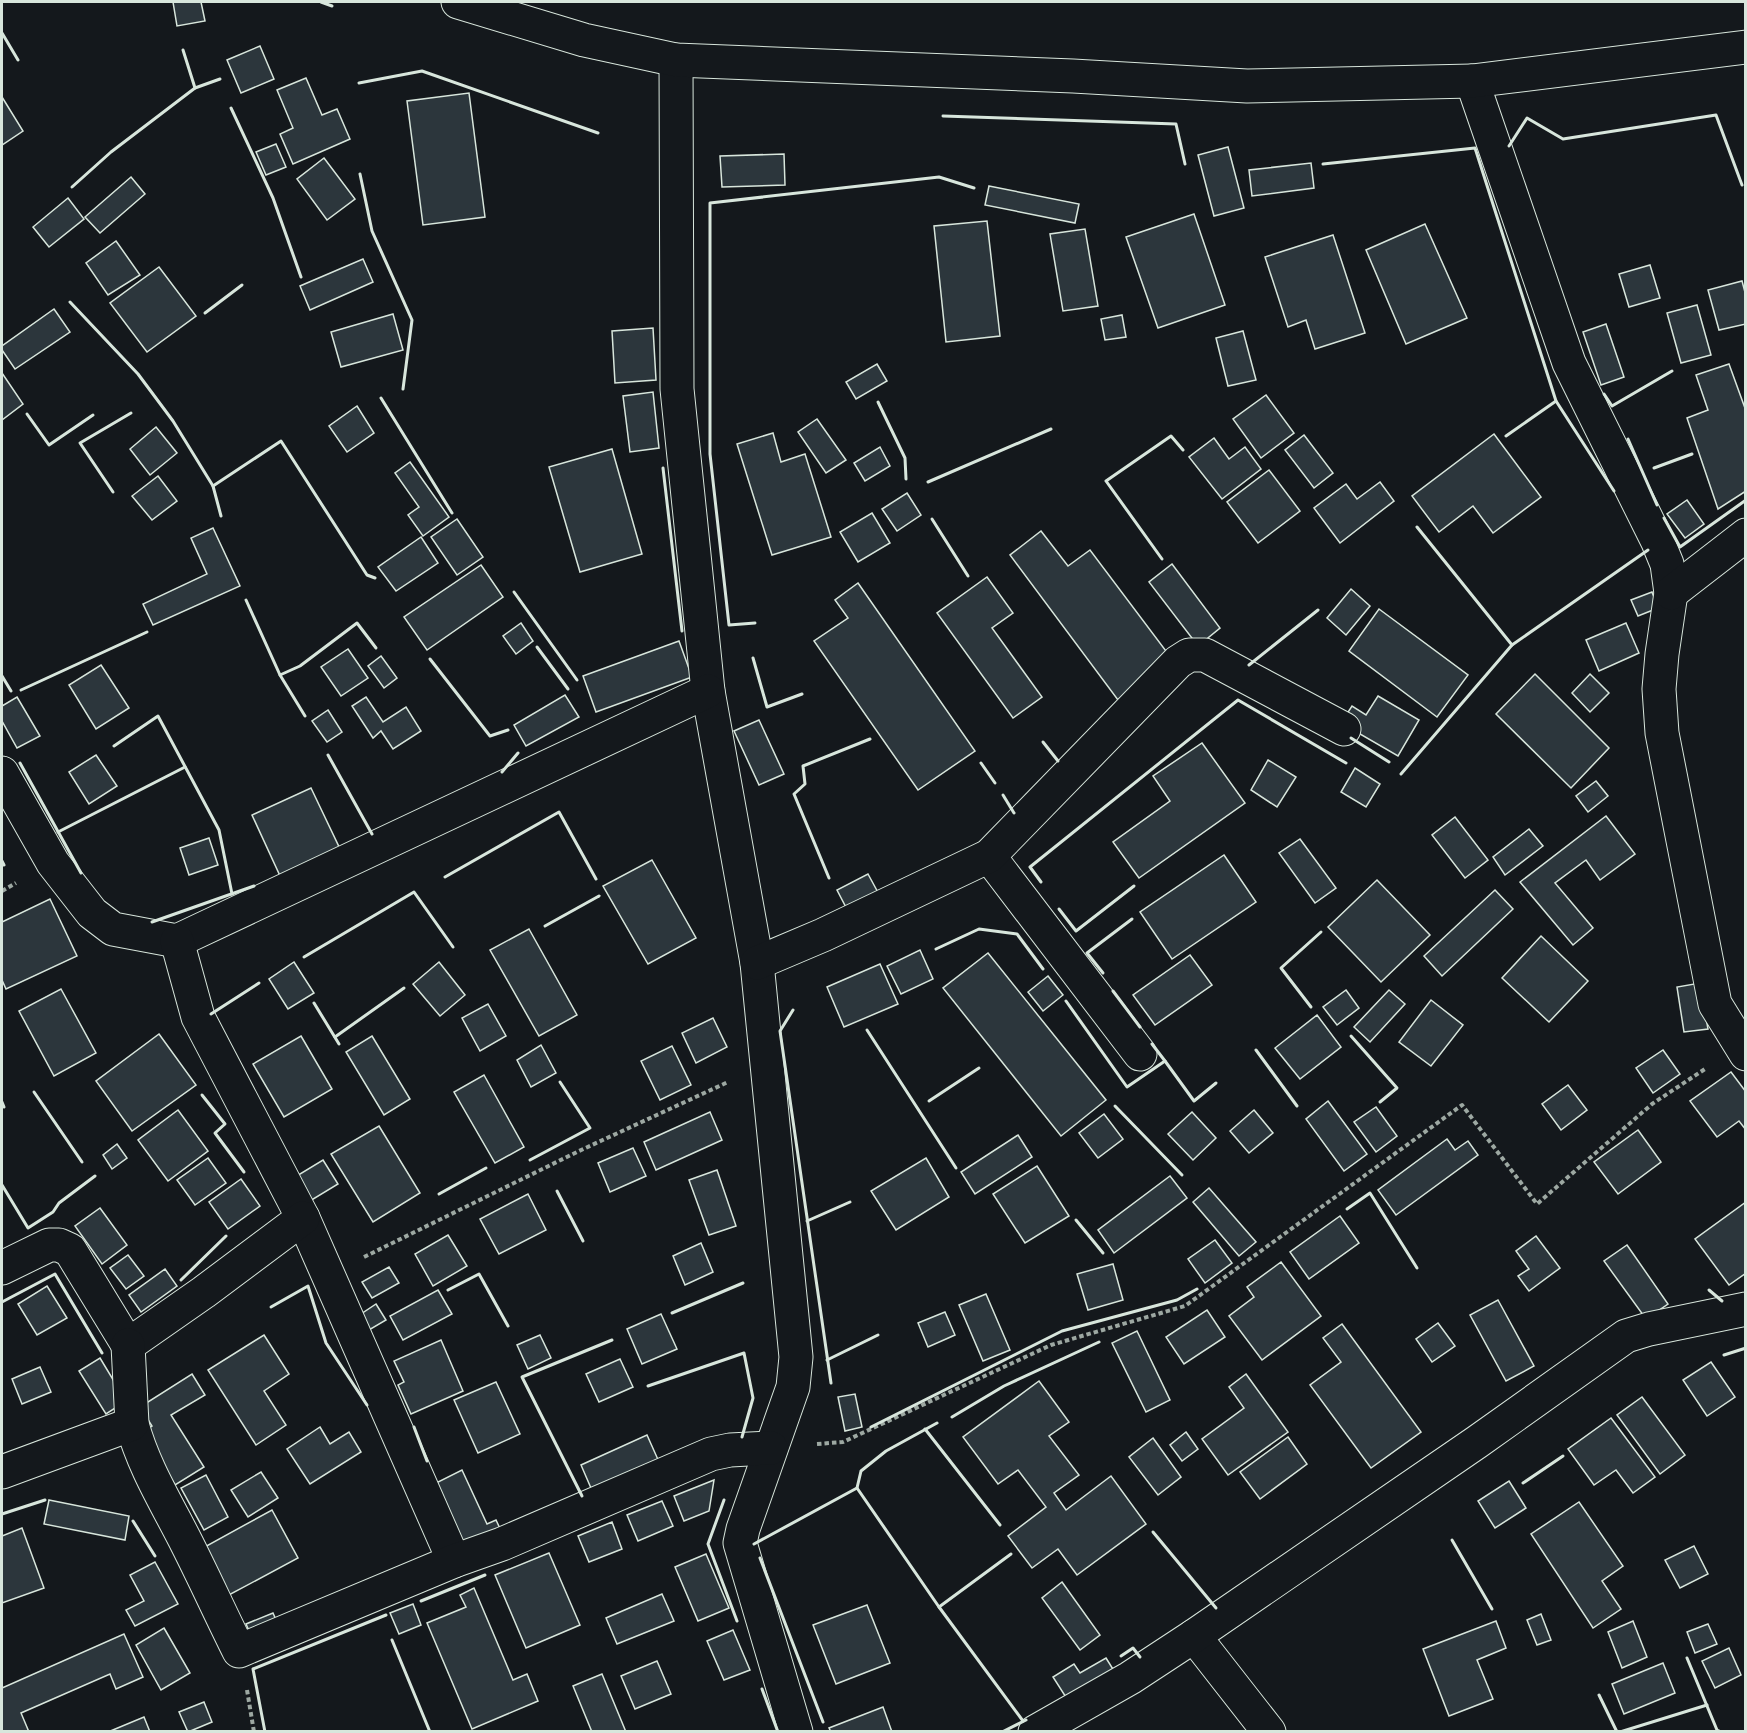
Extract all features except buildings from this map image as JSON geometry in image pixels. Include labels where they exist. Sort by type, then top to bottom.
[{"type":"street","points":[[458,2],[584,40],[676,60],[1073,75],[1247,86],[1472,81],[1746,47]]},
{"type":"street","points":[[676,60],[677,389],[708,692],[757,963],[796,1357],[793,1387],[740,1543],[796,1731]]},
{"type":"street","points":[[1472,81],[1569,363],[1667,564],[1671,593],[1659,689],[1662,733],[1714,1004],[1743,1050]]},
{"type":"street","points":[[1671,593],[1746,535]]},
{"type":"street","points":[[757,963],[824,935],[989,856],[1178,662],[1189,655],[1205,655],[1344,729]]},
{"type":"street","points":[[2,773],[53,863],[93,913],[113,929],[177,941],[708,692]]},
{"type":"street","points":[[989,856],[1140,1054]]},
{"type":"street","points":[[177,941],[198,1017],[303,1218],[454,1561]]},
{"type":"street","points":[[128,1345],[303,1218]]},
{"type":"street","points":[[2,1268],[49,1245],[59,1245],[70,1250],[128,1345],[132,1424],[137,1443],[239,1651],[454,1561],[502,1544],[711,1454],[730,1450],[771,1448]]},
{"type":"street","points":[[1035,1731],[1130,1678],[1194,1636],[1477,1442],[1626,1336],[1648,1329],[1746,1309]]},
{"type":"street","points":[[2,1472],[132,1424]]},
{"type":"street","points":[[1194,1636],[1269,1731]]},
{"type":"path","points":[[771,1448],[843,1442],[1051,1345],[1185,1306],[1462,1105],[1537,1204],[1652,1104],[1743,1050]]},
{"type":"path","points":[[328,1275],[579,1151],[767,1065]]},
{"type":"wall","points":[[321,2],[332,6]]},
{"type":"wall","points":[[2,33],[18,60]]},
{"type":"wall","points":[[183,50],[195,88]]},
{"type":"wall","points":[[359,83],[422,71],[598,133]]},
{"type":"wall","points":[[72,187],[111,152],[195,88],[220,79]]},
{"type":"wall","points":[[231,108],[273,198],[301,277]]},
{"type":"wall","points":[[1509,146],[1527,118],[1563,139],[1716,115],[1742,185]]},
{"type":"wall","points":[[943,116],[1176,124],[1185,164]]},
{"type":"wall","points":[[1323,164],[1475,148],[1556,401],[1614,491]]},
{"type":"wall","points":[[360,174],[372,231],[412,320],[403,389]]},
{"type":"wall","points":[[755,623],[729,625],[710,454],[710,203],[939,177],[974,188]]},
{"type":"wall","points":[[205,313],[242,285]]},
{"type":"wall","points":[[70,302],[138,374],[173,421],[213,486],[221,516]]},
{"type":"wall","points":[[1604,394],[1612,406],[1672,371]]},
{"type":"wall","points":[[381,398],[452,513]]},
{"type":"wall","points":[[1506,436],[1556,401]]},
{"type":"wall","points":[[878,402],[905,458],[906,479]]},
{"type":"wall","points":[[113,492],[80,443],[131,413]]},
{"type":"wall","points":[[27,414],[49,445],[93,415]]},
{"type":"wall","points":[[928,482],[1051,429]]},
{"type":"wall","points":[[1162,559],[1106,481],[1171,436],[1183,450]]},
{"type":"wall","points":[[1628,439],[1657,505]]},
{"type":"wall","points":[[213,486],[281,441],[367,575],[375,578]]},
{"type":"wall","points":[[1654,468],[1692,454]]},
{"type":"wall","points":[[663,468],[682,631]]},
{"type":"wall","points":[[1664,518],[1680,547],[1746,500]]},
{"type":"wall","points":[[932,519],[968,576]]},
{"type":"wall","points":[[1401,774],[1512,645],[1417,527]]},
{"type":"wall","points":[[1512,645],[1648,550]]},
{"type":"wall","points":[[514,592],[577,680]]},
{"type":"wall","points":[[246,600],[280,675],[305,716]]},
{"type":"wall","points":[[1249,665],[1318,610]]},
{"type":"wall","points":[[280,675],[300,666],[357,623],[376,648]]},
{"type":"wall","points":[[21,690],[147,632]]},
{"type":"wall","points":[[537,647],[568,689]]},
{"type":"wall","points":[[753,658],[767,707],[802,694]]},
{"type":"wall","points":[[430,659],[490,736],[508,730]]},
{"type":"wall","points":[[2,676],[11,691]]},
{"type":"wall","points":[[1041,882],[1030,867],[1238,700],[1346,763]]},
{"type":"wall","points":[[114,746],[158,716],[219,830],[232,894]]},
{"type":"wall","points":[[1351,738],[1389,762]]},
{"type":"wall","points":[[829,878],[794,794],[805,784],[803,766],[870,739]]},
{"type":"wall","points":[[1043,742],[1058,761]]},
{"type":"wall","points":[[502,772],[518,753]]},
{"type":"wall","points":[[328,755],[372,834]]},
{"type":"wall","points":[[20,763],[81,873]]},
{"type":"wall","points":[[981,763],[995,783]]},
{"type":"wall","points":[[58,832],[185,767]]},
{"type":"wall","points":[[1003,795],[1014,813]]},
{"type":"wall","points":[[445,877],[559,812],[596,879]]},
{"type":"wall","points":[[2,861],[4,865]]},
{"type":"wall","points":[[152,922],[254,886]]},
{"type":"wall","points":[[1059,909],[1076,931],[1134,886]]},
{"type":"wall","points":[[304,957],[414,892],[453,947]]},
{"type":"wall","points":[[545,926],[599,896]]},
{"type":"wall","points":[[1103,973],[1087,953],[1132,919]]},
{"type":"wall","points":[[936,949],[979,929],[1017,934],[1043,969]]},
{"type":"wall","points":[[1311,1007],[1281,968],[1321,932]]},
{"type":"wall","points":[[211,1014],[259,983]]},
{"type":"wall","points":[[335,1037],[404,988]]},
{"type":"wall","points":[[1113,991],[1140,1027]]},
{"type":"wall","points":[[1066,1001],[1127,1087],[1165,1061],[1152,1044]]},
{"type":"wall","points":[[314,1003],[339,1044]]},
{"type":"wall","points":[[793,1010],[780,1031],[831,1383]]},
{"type":"wall","points":[[867,1030],[956,1168]]},
{"type":"wall","points":[[1351,1036],[1397,1088],[1380,1102]]},
{"type":"wall","points":[[1256,1050],[1297,1106]]},
{"type":"wall","points":[[1165,1061],[1194,1101],[1216,1083]]},
{"type":"wall","points":[[929,1101],[979,1068]]},
{"type":"wall","points":[[530,1160],[590,1128],[560,1082]]},
{"type":"wall","points":[[34,1092],[82,1162]]},
{"type":"wall","points":[[202,1095],[225,1124],[215,1133],[244,1172]]},
{"type":"wall","points":[[2,1102],[4,1107]]},
{"type":"wall","points":[[1115,1106],[1182,1175]]},
{"type":"wall","points":[[439,1194],[486,1168]]},
{"type":"wall","points":[[2,1185],[28,1228],[53,1212],[59,1203],[95,1176]]},
{"type":"wall","points":[[557,1191],[583,1241]]},
{"type":"wall","points":[[1347,1209],[1370,1193],[1417,1268]]},
{"type":"wall","points":[[807,1221],[850,1202]]},
{"type":"wall","points":[[1076,1220],[1103,1253]]},
{"type":"wall","points":[[181,1280],[226,1236]]},
{"type":"wall","points":[[2,1302],[55,1274],[102,1353]]},
{"type":"wall","points":[[448,1290],[479,1274],[508,1326]]},
{"type":"wall","points":[[672,1313],[743,1283]]},
{"type":"wall","points":[[271,1307],[308,1286],[326,1343],[367,1405]]},
{"type":"wall","points":[[871,1427],[1062,1331],[1177,1300],[1197,1289]]},
{"type":"wall","points":[[1709,1290],[1722,1301]]},
{"type":"wall","points":[[827,1360],[878,1335]]},
{"type":"wall","points":[[582,1496],[522,1377],[612,1340]]},
{"type":"wall","points":[[952,1417],[1004,1386],[1099,1342]]},
{"type":"wall","points":[[1724,1355],[1746,1348]]},
{"type":"wall","points":[[648,1386],[744,1353],[753,1398],[742,1437]]},
{"type":"wall","points":[[937,1423],[886,1451],[861,1471],[857,1488],[939,1607],[1023,1721]]},
{"type":"wall","points":[[414,1427],[427,1461]]},
{"type":"wall","points":[[925,1429],[1000,1525]]},
{"type":"wall","points":[[1523,1483],[1563,1456]]},
{"type":"wall","points":[[754,1544],[857,1488]]},
{"type":"wall","points":[[2,1514],[45,1500]]},
{"type":"wall","points":[[724,1500],[708,1544],[737,1621]]},
{"type":"wall","points":[[133,1521],[155,1556]]},
{"type":"wall","points":[[1153,1532],[1216,1608]]},
{"type":"wall","points":[[1452,1540],[1492,1609]]},
{"type":"wall","points":[[939,1607],[1011,1554]]},
{"type":"wall","points":[[760,1558],[823,1722]]},
{"type":"wall","points":[[421,1601],[485,1575]]},
{"type":"wall","points":[[265,1732],[253,1669],[386,1615]]},
{"type":"wall","points":[[392,1640],[430,1732]]},
{"type":"wall","points":[[1121,1656],[1133,1648],[1140,1657]]},
{"type":"wall","points":[[1687,1658],[1717,1730],[1721,1732]]},
{"type":"wall","points":[[762,1689],[778,1732]]},
{"type":"wall","points":[[1599,1695],[1617,1732]]},
{"type":"wall","points":[[1620,1732],[1707,1705]]},
{"type":"wall","points":[[1002,1732],[1026,1720]]}]
